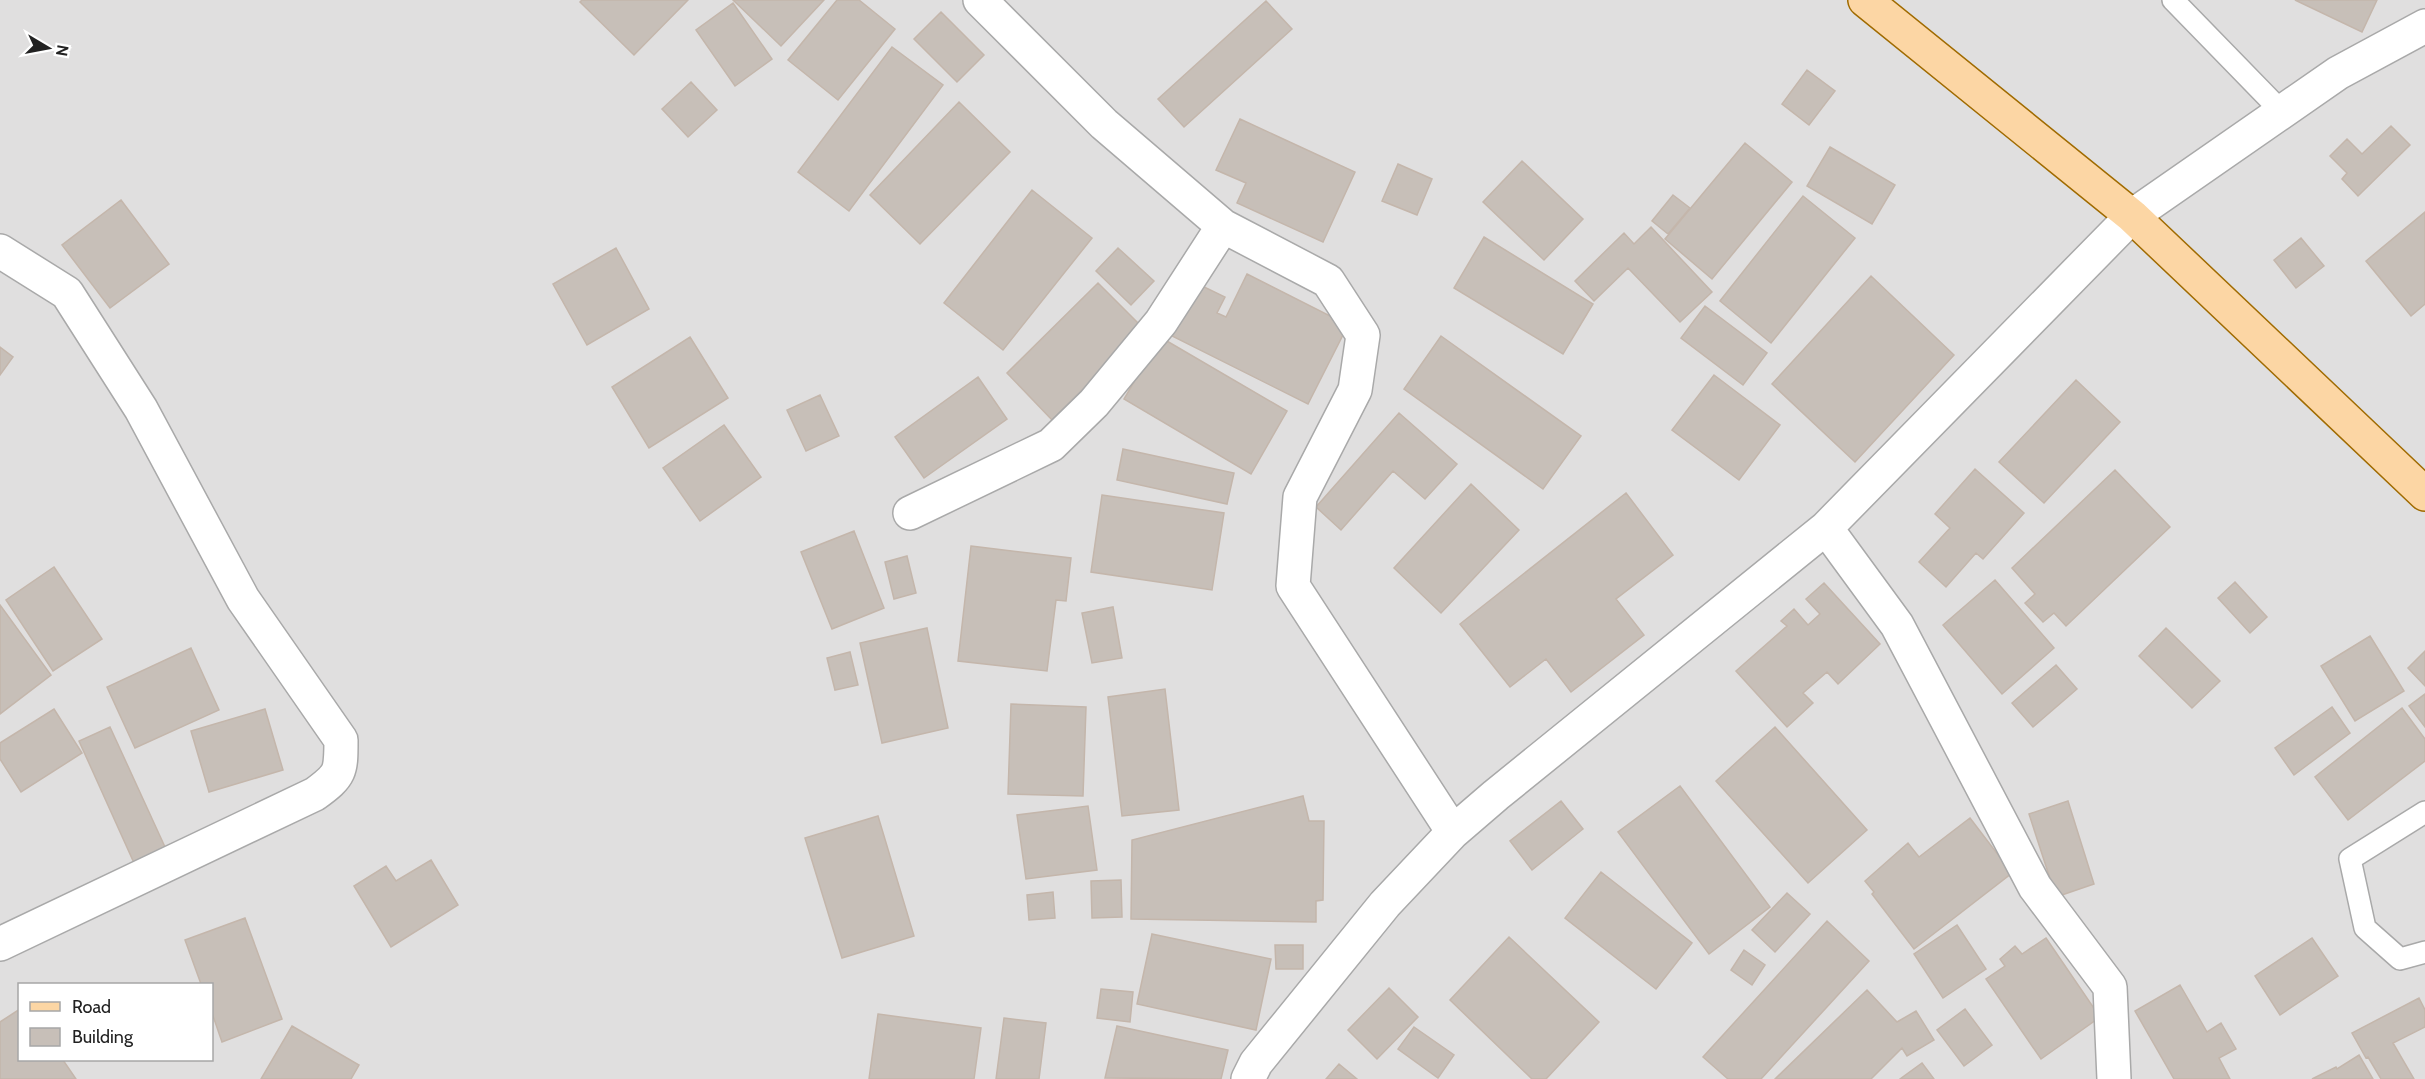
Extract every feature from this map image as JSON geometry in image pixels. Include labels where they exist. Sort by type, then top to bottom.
[{"type":"main road","points":[[1865,0],[2132,216],[2425,494]]},
{"type":"street","points":[[980,0],[1104,124],[1223,226],[1328,281],[1363,335],[1355,390],[1300,497],[1293,586],[1454,832]]},
{"type":"street","points":[[1248,1079],[1256,1063],[1385,904],[1454,832],[1496,795],[1826,528],[2132,216],[2338,73],[2425,26]]},
{"type":"street","points":[[910,513],[1051,445],[1094,403],[1161,322],[1223,226]]},
{"type":"street","points":[[0,251],[67,293],[141,409],[243,599],[342,740],[341,764],[334,780],[315,794],[0,944]]},
{"type":"street","points":[[1826,528],[1897,625],[2035,887],[2110,987],[2114,1079]]},
{"type":"lane","points":[[2173,0],[2282,112]]},
{"type":"lane","points":[[2425,812],[2350,859],[2364,928],[2400,959],[2425,952]]},
{"type":"shaded area","points":[[0,0],[2425,0],[2425,1079],[0,1079]]},
{"type":"building","points":[[582,0],[688,0],[634,55],[580,2]]},
{"type":"building","points":[[733,0],[824,0],[781,46]]},
{"type":"building","points":[[837,0],[859,0],[895,29],[838,100],[788,60]]},
{"type":"building","points":[[2295,0],[2377,0],[2362,32]]},
{"type":"building","points":[[1266,1],[1292,29],[1184,127],[1158,99]]},
{"type":"building","points":[[733,3],[772,59],[735,86],[696,30]]},
{"type":"building","points":[[941,12],[984,55],[957,82],[914,39]]},
{"type":"building","points":[[892,47],[943,85],[849,211],[798,172]]},
{"type":"building","points":[[1807,70],[1835,91],[1809,125],[1782,104]]},
{"type":"building","points":[[691,82],[717,110],[688,137],[662,109]]},
{"type":"building","points":[[959,102],[1010,152],[920,244],[870,195]]},
{"type":"building","points":[[1240,119],[1355,172],[1323,242],[1237,203],[1246,183],[1216,170]]},
{"type":"building","points":[[2391,126],[2410,145],[2358,196],[2342,179],[2347,173],[2330,156],[2347,139],[2362,154]]},
{"type":"building","points":[[1745,143],[1792,182],[1712,279],[1665,239]]},
{"type":"building","points":[[1830,147],[1895,185],[1872,224],[1807,186]]},
{"type":"building","points":[[1522,161],[1583,219],[1544,260],[1483,202]]},
{"type":"building","points":[[1398,164],[1432,179],[1417,215],[1382,201]]},
{"type":"building","points":[[1032,190],[1092,238],[1003,350],[944,303]]},
{"type":"building","points":[[1673,195],[1690,208],[1668,234],[1652,221]]},
{"type":"building","points":[[1803,196],[1855,238],[1771,343],[1720,301]]},
{"type":"building","points":[[121,200],[169,264],[110,308],[62,245]]},
{"type":"building","points":[[2425,212],[2425,304],[2411,316],[2366,261]]},
{"type":"building","points":[[1651,227],[1712,292],[1680,322],[1628,268],[1594,301],[1575,281],[1624,233],[1634,244]]},
{"type":"building","points":[[1484,237],[1593,304],[1563,354],[1454,288]]},
{"type":"building","points":[[2301,238],[2324,266],[2296,288],[2274,260]]},
{"type":"building","points":[[616,248],[649,309],[587,345],[553,284]]},
{"type":"building","points":[[1118,248],[1154,281],[1131,305],[1096,271]]},
{"type":"building","points":[[1247,274],[1348,325],[1308,404],[1170,335],[1196,283],[1225,297],[1217,313],[1226,317]]},
{"type":"building","points":[[1871,276],[1954,355],[1855,462],[1772,384]]},
{"type":"building","points":[[1098,283],[1144,329],[1052,420],[1007,373]]},
{"type":"building","points":[[1705,306],[1767,353],[1743,385],[1681,338]]},
{"type":"building","points":[[1441,336],[1581,436],[1543,489],[1404,389]]},
{"type":"building","points":[[690,337],[728,398],[649,448],[612,387]]},
{"type":"building","points":[[1160,337],[1287,411],[1251,474],[1124,399]]},
{"type":"building","points":[[0,347],[13,357],[0,375]]},
{"type":"building","points":[[1714,375],[1780,425],[1739,480],[1672,430]]},
{"type":"building","points":[[978,377],[1007,419],[924,478],[895,437]]},
{"type":"building","points":[[2076,380],[2120,422],[2044,503],[1999,462]]},
{"type":"building","points":[[820,395],[839,436],[806,451],[787,410]]},
{"type":"building","points":[[1399,413],[1457,464],[1425,499],[1393,471],[1341,530],[1316,507]]},
{"type":"building","points":[[724,425],[761,477],[700,521],[663,468]]},
{"type":"building","points":[[1123,449],[1234,473],[1227,504],[1117,480]]},
{"type":"building","points":[[1975,469],[2024,513],[1983,559],[1976,553],[1946,587],[1919,562],[1950,528],[1935,514]]},
{"type":"building","points":[[2115,470],[2170,527],[2066,626],[2054,613],[2043,622],[2025,603],[2035,594],[2012,568]]},
{"type":"building","points":[[1471,484],[1519,530],[1441,613],[1394,568]]},
{"type":"building","points":[[1626,493],[1673,555],[1616,599],[1644,635],[1571,692],[1546,659],[1510,687],[1460,624]]},
{"type":"building","points":[[1102,495],[1224,513],[1212,590],[1091,572]]},
{"type":"building","points":[[854,531],[884,608],[832,629],[801,552]]},
{"type":"building","points":[[971,546],[1071,558],[1066,601],[1056,600],[1047,671],[958,661]]},
{"type":"building","points":[[907,556],[916,593],[894,599],[885,562]]},
{"type":"building","points":[[54,567],[102,639],[53,671],[6,600]]},
{"type":"building","points":[[1995,580],[2054,648],[2002,694],[1943,625]]},
{"type":"building","points":[[2235,582],[2267,617],[2250,633],[2218,598]]},
{"type":"building","points":[[1824,583],[1880,644],[1838,684],[1827,672],[1803,693],[1813,703],[1787,727],[1736,671],[1787,626],[1781,621],[1794,609],[1808,625],[1820,614],[1806,599]]},
{"type":"building","points":[[0,605],[51,675],[0,714]]},
{"type":"building","points":[[1113,607],[1122,658],[1092,663],[1082,613]]},
{"type":"building","points":[[927,628],[948,728],[882,743],[860,643]]},
{"type":"building","points":[[2166,628],[2220,681],[2192,708],[2139,656]]},
{"type":"building","points":[[2370,636],[2404,691],[2355,721],[2321,666]]},
{"type":"building","points":[[191,648],[219,710],[135,748],[107,687]]},
{"type":"building","points":[[2425,651],[2425,686],[2408,668]]},
{"type":"building","points":[[850,652],[858,685],[835,690],[827,658]]},
{"type":"building","points":[[2056,665],[2077,689],[2033,727],[2012,703]]},
{"type":"building","points":[[1165,689],[1179,810],[1122,816],[1108,697]]},
{"type":"building","points":[[2425,694],[2425,727],[2409,706]]},
{"type":"building","points":[[1011,704],[1086,707],[1083,796],[1008,794]]},
{"type":"building","points":[[2332,707],[2350,733],[2294,775],[2275,748]]},
{"type":"building","points":[[2402,708],[2425,739],[2425,761],[2348,820],[2315,777]]},
{"type":"building","points":[[54,709],[82,753],[21,792],[0,759],[0,743]]},
{"type":"building","points":[[265,709],[283,770],[209,792],[191,731]]},
{"type":"building","points":[[110,727],[171,860],[139,874],[79,741]]},
{"type":"building","points":[[1775,727],[1867,830],[1808,883],[1716,781]]},
{"type":"building","points":[[1680,786],[1770,907],[1709,954],[1618,832]]},
{"type":"building","points":[[1303,796],[1309,821],[1324,821],[1323,900],[1316,901],[1316,922],[1131,919],[1132,840]]},
{"type":"building","points":[[1561,801],[1583,829],[1532,870],[1510,841]]},
{"type":"building","points":[[2068,801],[2094,884],[2056,897],[2029,814]]},
{"type":"building","points":[[1088,806],[1097,870],[1026,879],[1017,815]]},
{"type":"building","points":[[878,816],[914,936],[842,958],[805,838]]},
{"type":"building","points":[[1970,818],[2012,873],[1914,949],[1872,894],[1874,892],[1865,881],[1908,843],[1919,857]]},
{"type":"building","points":[[431,860],[458,905],[391,947],[354,886],[386,866],[396,881]]},
{"type":"building","points":[[1601,872],[1692,943],[1656,989],[1565,918]]},
{"type":"building","points":[[1121,880],[1122,917],[1092,918],[1091,881]]},
{"type":"building","points":[[1053,892],[1055,918],[1029,920],[1027,895]]},
{"type":"building","points":[[1787,893],[1810,914],[1775,952],[1752,930]]},
{"type":"building","points":[[245,918],[282,1019],[222,1042],[213,1016],[213,983],[201,983],[185,940]]},
{"type":"building","points":[[1827,921],[1869,961],[1761,1079],[1728,1079],[1703,1057]]},
{"type":"building","points":[[1957,925],[1986,969],[1943,998],[1914,954]]},
{"type":"building","points":[[1152,934],[1271,959],[1256,1030],[1137,1004]]},
{"type":"building","points":[[1509,937],[1599,1022],[1546,1079],[1532,1079],[1450,1000]]},
{"type":"building","points":[[2046,938],[2100,1017],[2041,1059],[1986,979],[2005,966],[2000,959],[2015,946],[2022,954]]},
{"type":"building","points":[[2312,938],[2338,976],[2280,1015],[2255,976]]},
{"type":"building","points":[[1275,945],[1303,945],[1303,969],[1276,969]]},
{"type":"building","points":[[1744,950],[1765,965],[1752,985],[1731,970]]},
{"type":"building","points":[[2180,985],[2207,1032],[2221,1023],[2236,1049],[2219,1058],[2230,1079],[2174,1079],[2135,1011]]},
{"type":"building","points":[[1389,988],[1418,1017],[1377,1059],[1348,1030]]},
{"type":"building","points":[[1101,989],[1133,992],[1130,1022],[1097,1018]]},
{"type":"building","points":[[1867,990],[1897,1022],[1916,1011],[1934,1040],[1907,1056],[1902,1048],[1871,1079],[1775,1079]]},
{"type":"building","points":[[2419,998],[2425,1010],[2425,1027],[2393,1043],[2414,1079],[2381,1079],[2352,1033]]},
{"type":"building","points":[[1965,1009],[1992,1045],[1964,1066],[1937,1030]]},
{"type":"building","points":[[18,1010],[18,1061],[64,1061],[76,1079],[0,1079],[0,1022]]},
{"type":"building","points":[[878,1014],[981,1028],[974,1079],[869,1079]]},
{"type":"building","points":[[1004,1018],[1046,1023],[1039,1079],[996,1079]]},
{"type":"building","points":[[292,1026],[359,1065],[351,1079],[261,1079]]},
{"type":"building","points":[[1117,1026],[1228,1050],[1221,1079],[1105,1078]]},
{"type":"building","points":[[1414,1027],[1454,1055],[1438,1078],[1398,1049]]},
{"type":"building","points":[[2359,1055],[2373,1079],[2312,1079],[2336,1067],[2337,1069]]},
{"type":"building","points":[[1922,1063],[1934,1079],[1900,1079]]},
{"type":"building","points":[[1339,1064],[1357,1079],[1326,1079]]}]
